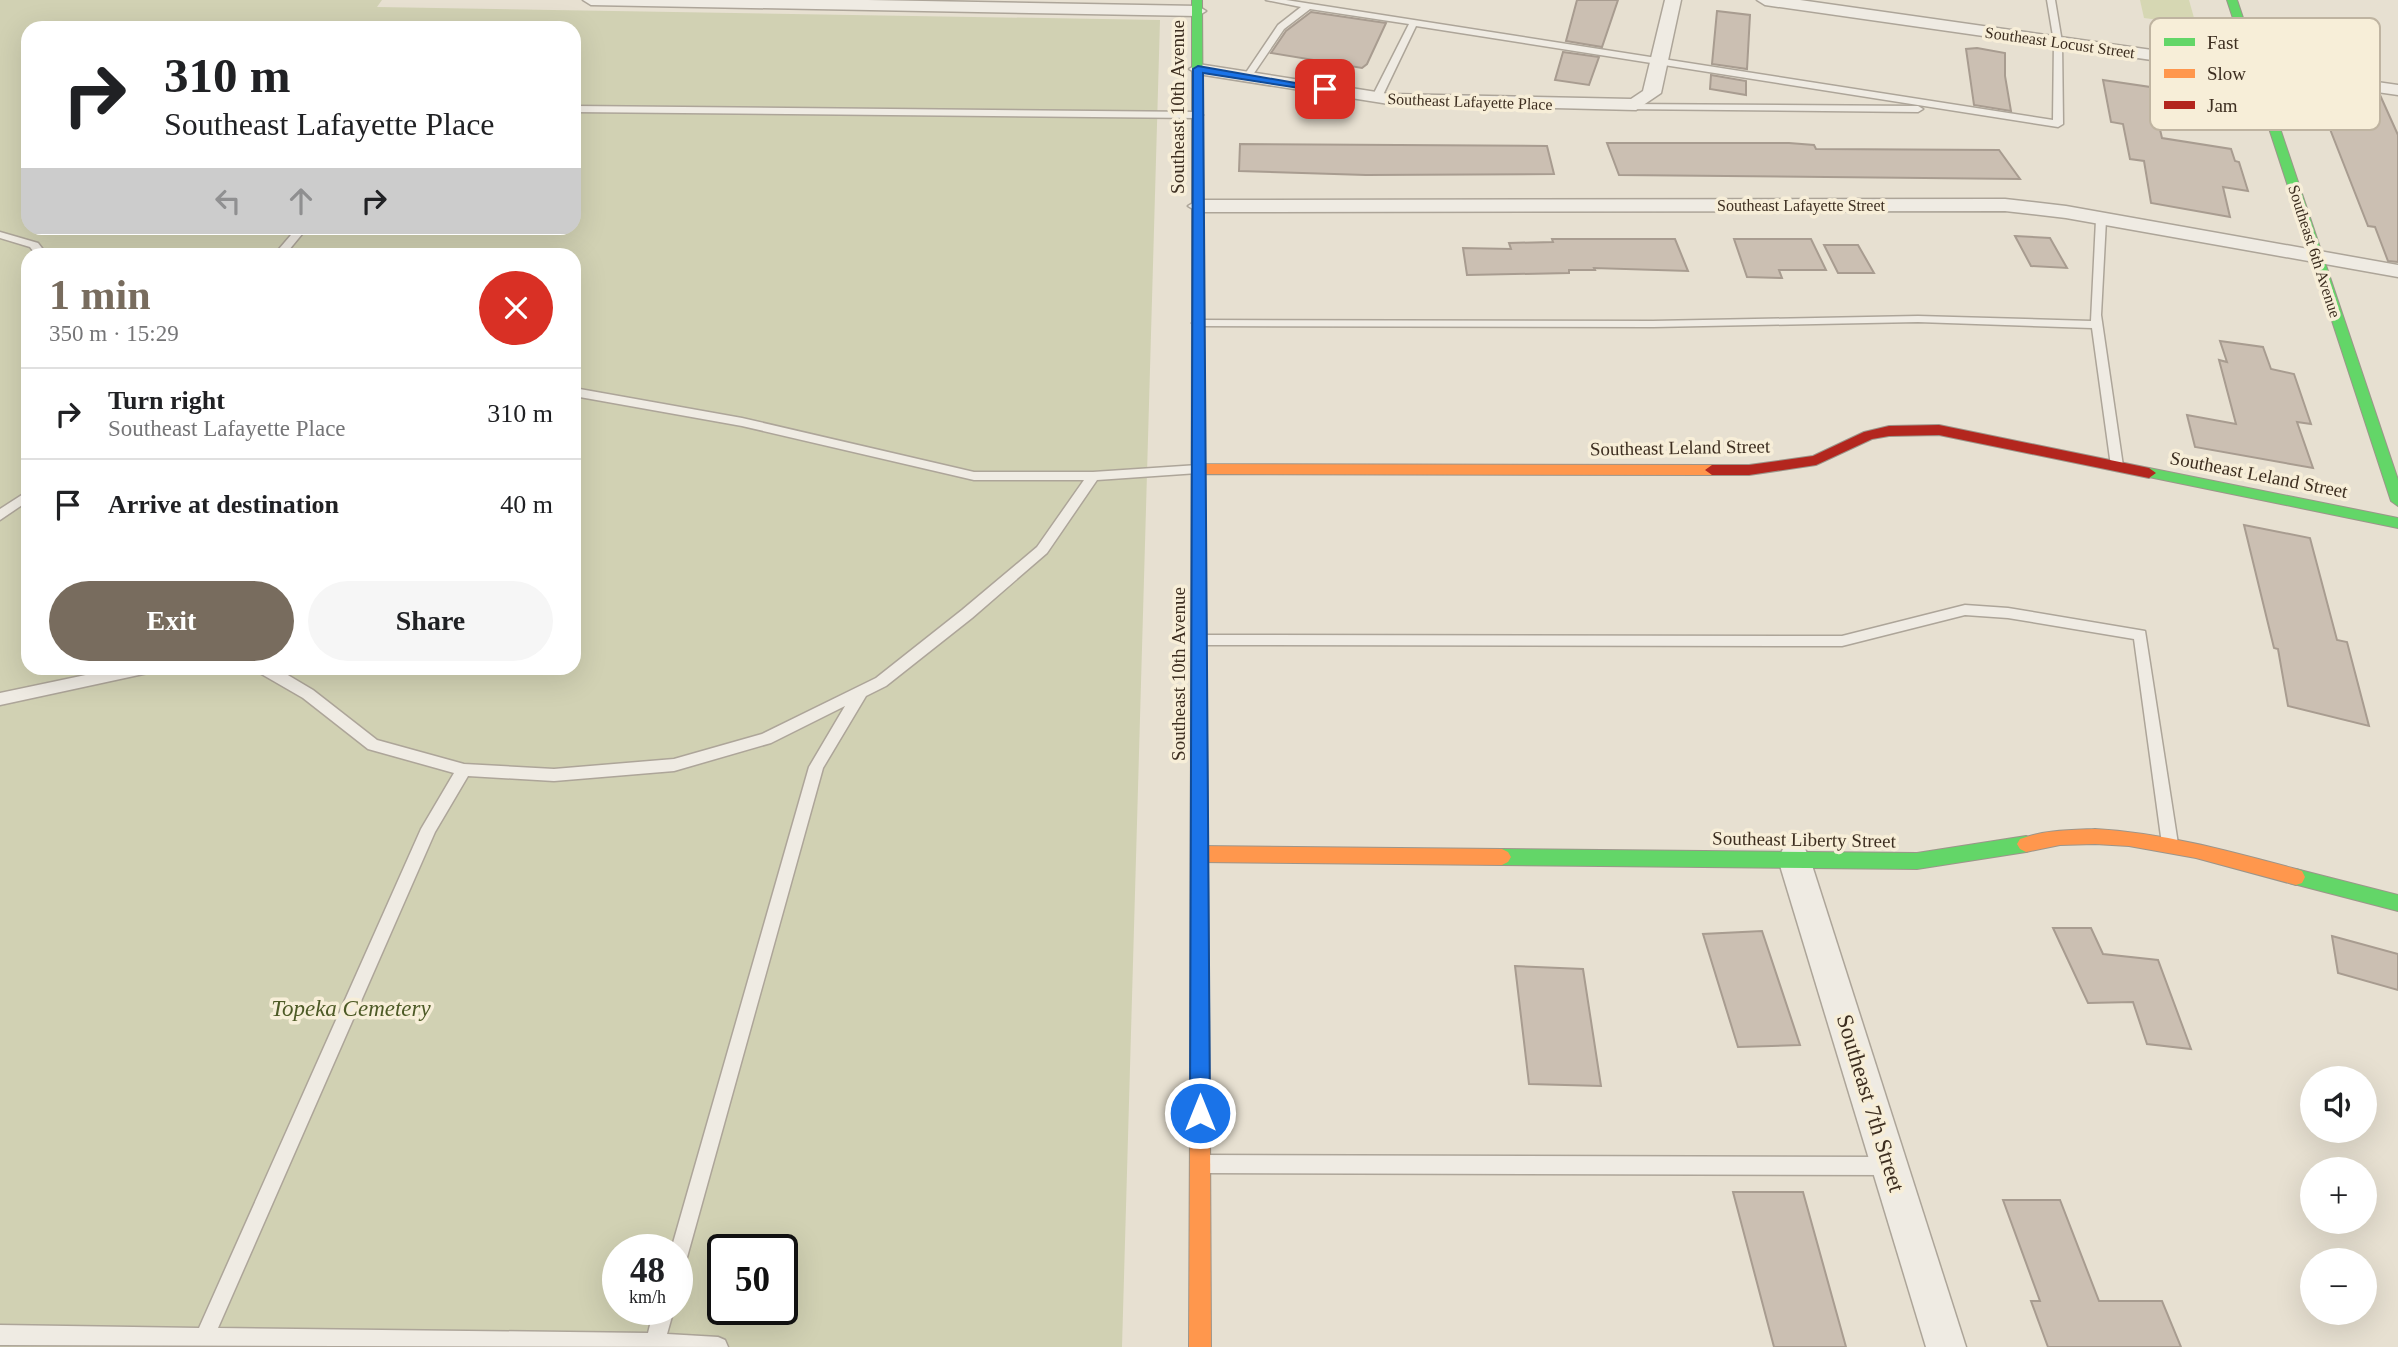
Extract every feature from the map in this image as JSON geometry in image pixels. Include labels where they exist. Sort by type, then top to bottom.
[{"type":"main road","name":"Southeast 6th Avenue","points":[[2232,0],[2238,18]]},
{"type":"main road","name":"Southeast 10th Avenue","points":[[1198,5],[1200,1347]]},
{"type":"main road","name":"Southeast 6th Avenue","points":[[2275,130],[2398,501]]},
{"type":"main road","name":"Southeast Leland Street","points":[[1198,469],[1749,470],[1816,460],[1869,435],[1912,429],[1939,430],[2398,523]]},
{"type":"main road","name":"Southeast Liberty Street","points":[[1200,854],[1917,861],[2011,848],[2059,836],[2088,834],[2171,844],[2398,903]]},
{"type":"street","points":[[591,0],[1198,5]]},
{"type":"street","points":[[1618,106],[1636,104],[1648,98],[1660,61],[1673,0]]},
{"type":"street","name":"Southeast Locust Street","points":[[1765,0],[2150,55]]},
{"type":"street","name":"Southeast Lafayette Place","points":[[1198,69],[1424,102],[1618,106]]},
{"type":"street","name":"Southeast Locust Street","points":[[2380,87],[2398,90]]},
{"type":"street","name":"Southeast Lafayette Street","points":[[1198,206],[2005,205],[2398,271]]},
{"type":"street","name":"Southeast 7th Street","points":[[1794,859],[1946,1347]]},
{"type":"lane","points":[[1270,0],[2058,124],[2058,42],[2051,0]]},
{"type":"lane","points":[[1247,76],[1281,27],[1308,6]]},
{"type":"lane","points":[[1377,97],[1414,23]]},
{"type":"lane","points":[[1618,106],[1969,109]]},
{"type":"lane","points":[[581,108],[1198,115]]},
{"type":"lane","points":[[2101,220],[2097,326],[2118,466]]},
{"type":"lane","points":[[0,235],[36,248]]},
{"type":"lane","points":[[1198,323],[1625,324],[1918,319],[2097,326]]},
{"type":"lane","points":[[581,393],[742,422],[974,476],[1093,476],[1198,469]]},
{"type":"lane","points":[[275,675],[308,695],[373,746],[464,770],[554,775],[674,765],[766,739],[881,682],[968,614],[1042,550],[1093,476]]},
{"type":"lane","points":[[0,515],[21,500]]},
{"type":"lane","points":[[1200,640],[1842,641],[1965,610],[2008,613],[2140,635],[2171,844]]},
{"type":"lane","points":[[0,699],[115,675]]},
{"type":"lane","points":[[685,1234],[816,767],[862,691]]},
{"type":"lane","points":[[204,1338],[429,829],[464,770]]},
{"type":"lane","points":[[1200,1164],[1890,1166]]},
{"type":"lane","points":[[654,1345],[660,1325]]},
{"type":"lane","points":[[0,1335],[718,1347]]},
{"type":"green space","name":"Topeka Cemetery","points":[[0,0],[382,0],[377,7],[1160,20],[1122,1347],[0,1347]]},
{"type":"green space","points":[[2140,0],[2189,0],[2194,18],[2150,19],[2144,18]]},
{"type":"building","points":[[1577,0],[1618,0],[1602,47],[1566,41]]},
{"type":"building","points":[[1717,11],[1750,15],[1747,69],[1712,64]]},
{"type":"building","points":[[1311,12],[1386,23],[1367,64],[1362,68],[1271,53],[1286,31]]},
{"type":"building","points":[[1977,48],[2005,53],[2005,76],[2011,111],[1974,105],[1966,49]]},
{"type":"building","points":[[1563,52],[1599,57],[1589,85],[1555,80]]},
{"type":"building","points":[[1711,75],[1746,81],[1746,95],[1710,89]]},
{"type":"building","points":[[2103,80],[2150,87],[2150,130],[2160,130],[2162,138],[2231,149],[2235,161],[2239,162],[2248,191],[2223,187],[2230,217],[2151,203],[2144,161],[2130,159],[2123,124],[2111,122]]},
{"type":"building","points":[[2380,95],[2398,135],[2398,262],[2388,261],[2375,227],[2368,226],[2330,130],[2380,130]]},
{"type":"building","points":[[1607,143],[1789,143],[1814,145],[1816,149],[1999,150],[2020,179],[1619,175]]},
{"type":"building","points":[[1240,144],[1547,146],[1554,174],[1366,175],[1239,171]]},
{"type":"building","points":[[2015,236],[2050,238],[2067,268],[2031,266]]},
{"type":"building","points":[[1552,239],[1675,239],[1688,271],[1594,268],[1595,270],[1569,270],[1569,273],[1467,275],[1463,248],[1511,249],[1509,243],[1553,242]]},
{"type":"building","points":[[1734,239],[1811,239],[1826,270],[1779,270],[1782,278],[1747,277]]},
{"type":"building","points":[[1824,245],[1858,245],[1874,273],[1838,273]]},
{"type":"building","points":[[2220,341],[2263,347],[2271,369],[2294,374],[2311,424],[2297,422],[2313,468],[2195,447],[2187,415],[2236,424],[2219,360],[2227,362]]},
{"type":"building","points":[[2244,525],[2310,538],[2337,640],[2347,642],[2369,726],[2288,706],[2278,649],[2274,648]]},
{"type":"building","points":[[2053,928],[2091,928],[2103,954],[2158,960],[2191,1049],[2147,1044],[2133,1002],[2088,1003]]},
{"type":"building","points":[[1762,931],[1800,1045],[1738,1047],[1703,934]]},
{"type":"building","points":[[2332,936],[2398,954],[2398,990],[2338,973]]},
{"type":"building","points":[[1515,966],[1583,969],[1601,1086],[1529,1084]]},
{"type":"building","points":[[1733,1192],[1803,1192],[1846,1347],[1774,1347]]},
{"type":"building","points":[[2003,1200],[2060,1200],[2099,1301],[2162,1301],[2181,1347],[2048,1347],[2031,1301],[2040,1301]]},
{"type":"traffic: fast","points":[[1197,0],[1198,335]]},
{"type":"traffic: fast","points":[[2232,0],[2238,18]]},
{"type":"traffic: fast","points":[[2275,130],[2398,501]]},
{"type":"traffic: fast","points":[[2149,473],[2398,523]]},
{"type":"traffic: fast","points":[[1199,732],[1200,1129]]},
{"type":"traffic: fast","points":[[1502,857],[1917,861],[2026,844]]},
{"type":"traffic: fast","points":[[2296,877],[2398,903]]},
{"type":"traffic: slow","points":[[1198,335],[1199,732]]},
{"type":"traffic: slow","points":[[1198,469],[1712,470]]},
{"type":"traffic: slow","points":[[2026,844],[2060,838],[2129,838],[2196,850],[2296,877]]},
{"type":"traffic: slow","points":[[1200,854],[1502,857]]},
{"type":"traffic: slow","points":[[1200,1129],[1200,1347]]},
{"type":"traffic: jam","points":[[1712,470],[1749,470],[1816,460],[1869,435],[1889,431],[1939,430],[2149,473]]},
{"type":"route","points":[[1200,1113],[1198,69],[1325,89]]}]
